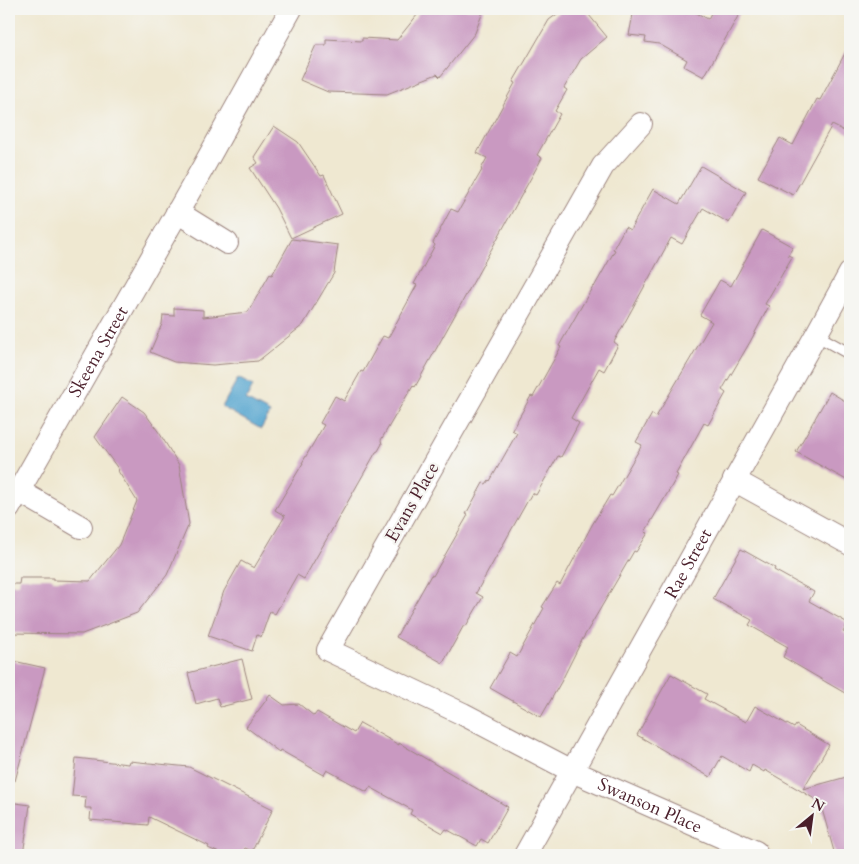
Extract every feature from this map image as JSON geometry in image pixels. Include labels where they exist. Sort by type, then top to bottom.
[{"type":"street","name":"Skeena Street","points":[[81,527],[14,500],[291,9]]},
{"type":"street","name":"Evans Place","points":[[572,771],[463,714],[328,650],[603,166],[640,124]]},
{"type":"street","points":[[177,212],[227,243]]},
{"type":"street","name":"Rae Street","points":[[525,855],[850,273]]},
{"type":"street","points":[[734,480],[850,544]]},
{"type":"street","name":"Swanson Place","points":[[572,771],[756,852]]},
{"type":"lane","points":[[816,335],[850,354]]},
{"type":"water","points":[[238,378],[253,386],[246,400],[270,413],[261,429],[222,407]]},
{"type":"building","points":[[422,9],[484,9],[475,33],[440,77],[437,74],[387,94],[328,92],[300,80],[316,45],[326,45],[326,39],[362,41],[362,38],[397,40]]},
{"type":"building","points":[[564,9],[584,9],[607,37],[581,59],[564,88],[567,90],[555,111],[560,114],[537,155],[542,158],[415,387],[413,385],[381,440],[382,444],[304,579],[297,575],[275,614],[270,611],[261,637],[257,635],[252,651],[208,636],[224,591],[241,561],[254,568],[285,516],[275,510],[324,425],[320,423],[335,396],[344,401],[383,336],[388,338],[417,285],[414,284],[435,245],[433,243],[451,209],[458,212],[482,170],[487,158],[477,153],[515,83],[513,82],[549,20]]},
{"type":"building","points":[[634,9],[689,9],[708,19],[713,9],[742,9],[704,77],[684,66],[687,60],[659,44],[645,42],[646,37],[629,35]]},
{"type":"building","points":[[850,44],[850,134],[832,125],[793,195],[758,177],[780,138],[793,145],[817,99],[820,100]]},
{"type":"building","points":[[274,126],[298,142],[321,176],[324,175],[342,214],[291,238],[276,208],[250,168],[258,163],[254,157]]},
{"type":"building","points":[[701,166],[746,192],[729,223],[703,208],[682,244],[671,238],[614,342],[618,345],[604,371],[599,368],[571,418],[579,423],[561,457],[558,456],[536,495],[532,493],[476,593],[483,597],[466,626],[464,625],[443,663],[396,637],[468,515],[466,514],[483,483],[486,484],[490,481],[517,433],[512,430],[531,396],[533,397],[561,347],[559,346],[615,250],[613,249],[625,227],[630,230],[653,189],[679,204]]},
{"type":"building","points":[[762,230],[793,247],[788,255],[792,257],[765,304],[769,306],[722,390],[726,393],[708,425],[704,423],[676,474],[678,475],[645,532],[648,533],[636,552],[634,551],[582,640],[541,717],[490,688],[510,653],[517,657],[544,608],[542,607],[557,583],[560,585],[592,525],[610,495],[612,496],[642,445],[636,442],[652,414],[656,417],[712,322],[700,315],[720,280],[731,286]]},
{"type":"building","points":[[292,239],[338,245],[334,273],[303,325],[258,361],[213,365],[174,362],[150,352],[162,324],[163,315],[174,316],[174,308],[203,310],[203,317],[248,312]]},
{"type":"building","points":[[830,392],[850,404],[850,482],[796,452]]},
{"type":"building","points":[[122,397],[144,412],[179,465],[189,524],[167,575],[137,613],[82,634],[9,633],[9,584],[19,584],[20,578],[90,581],[119,545],[137,501],[119,470],[95,437]]},
{"type":"building","points":[[741,549],[814,592],[809,601],[848,623],[843,632],[850,636],[850,696],[783,657],[788,647],[749,625],[752,620],[713,599]]},
{"type":"building","points":[[242,659],[252,699],[220,707],[217,698],[196,704],[188,673]]},
{"type":"building","points":[[9,660],[45,668],[15,781],[9,780]]},
{"type":"building","points":[[671,674],[707,694],[704,699],[746,722],[755,706],[794,728],[796,725],[829,745],[803,789],[850,776],[850,855],[835,855],[820,802],[765,770],[764,772],[752,765],[749,772],[722,756],[710,777],[637,735]]},
{"type":"building","points":[[270,695],[284,705],[299,704],[314,716],[317,712],[354,733],[360,723],[399,745],[399,743],[508,807],[488,843],[481,839],[477,846],[446,829],[443,833],[410,814],[412,810],[370,787],[367,792],[327,770],[324,775],[280,750],[279,752],[246,727]]},
{"type":"building","points":[[76,758],[128,764],[129,761],[189,767],[273,809],[252,851],[245,848],[241,855],[224,855],[149,817],[148,825],[90,820],[91,808],[85,808],[86,797],[72,796]]},
{"type":"building","points":[[9,802],[30,805],[23,855],[9,855]]}]
